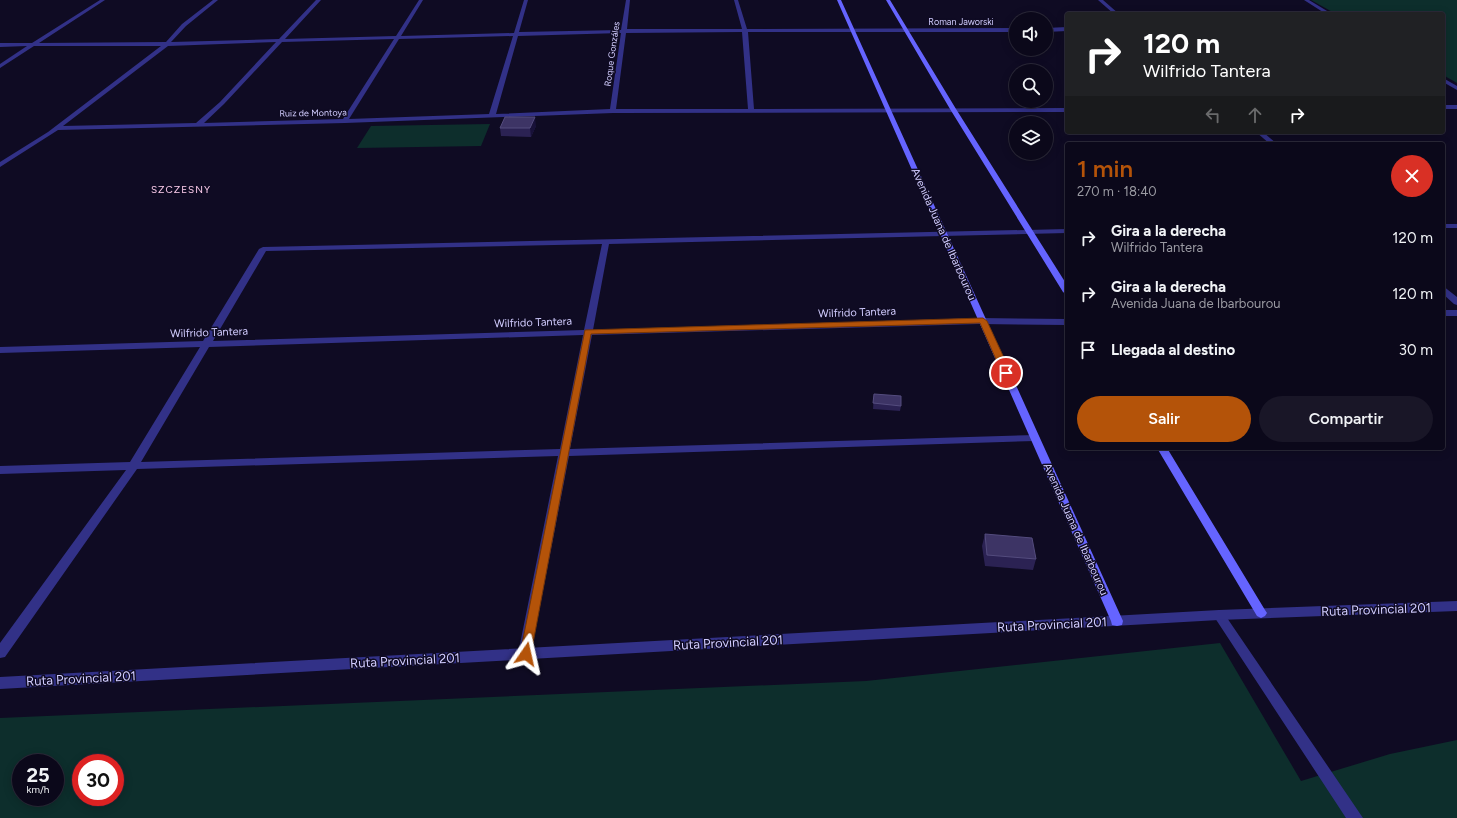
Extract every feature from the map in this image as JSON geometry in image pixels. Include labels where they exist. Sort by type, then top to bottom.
[{"type":"main road","name":"Avenida Juana de Ibarbourou","points":[[839,0],[1117,621]]},
{"type":"main road","points":[[888,0],[953,109],[1065,289]]},
{"type":"main road","points":[[1163,450],[1261,613]]},
{"type":"street","points":[[0,66],[103,0]]},
{"type":"street","points":[[0,165],[56,128],[168,44],[184,25],[216,0]]},
{"type":"street","points":[[197,125],[222,103],[318,0]]},
{"type":"street","points":[[346,121],[421,0]]},
{"type":"street","points":[[492,115],[526,0]]},
{"type":"street","name":"Roque Gonzáles","points":[[613,111],[628,0]]},
{"type":"street","points":[[736,0],[745,32],[751,109]]},
{"type":"street","points":[[1100,0],[1115,12]]},
{"type":"street","points":[[1306,0],[1327,12]]},
{"type":"street","name":"Roman Jaworski","points":[[0,45],[168,44],[624,31],[745,32],[1009,30]]},
{"type":"street","points":[[1053,30],[1065,30]]},
{"type":"street","points":[[1445,81],[1457,88]]},
{"type":"street","points":[[1445,107],[1457,107]]},
{"type":"street","name":"Ruiz de Montoya","points":[[56,128],[346,121],[613,111],[751,109],[1065,110]]},
{"type":"street","points":[[1262,134],[1272,142]]},
{"type":"street","points":[[1445,226],[1457,226]]},
{"type":"street","points":[[0,653],[133,467],[263,249],[1065,231]]},
{"type":"street","points":[[526,654],[564,451],[606,241]]},
{"type":"street","points":[[1445,291],[1457,302]]},
{"type":"street","points":[[1445,313],[1457,313]]},
{"type":"street","name":"Wilfrido Tantera","points":[[0,350],[983,321],[1065,322]]},
{"type":"street","points":[[0,470],[133,467],[564,451],[1035,438]]},
{"type":"street","name":"Ruta Provincial 201","points":[[0,683],[1117,621],[1219,614],[1457,606]]},
{"type":"street","points":[[1219,614],[1355,818]]},
{"type":"green space","points":[[1311,0],[1457,0],[1457,83],[1445,76],[1445,12],[1332,12]]},
{"type":"green space","points":[[490,124],[481,146],[357,148],[371,126]]},
{"type":"green space","points":[[1220,643],[1301,781],[1390,754],[1457,740],[1457,818],[0,818],[0,718],[866,681]]},
{"type":"building","points":[[505,117],[535,117],[530,128],[500,128]]},
{"type":"building","points":[[874,394],[901,396],[901,406],[873,403]]},
{"type":"building","points":[[985,534],[1032,538],[1036,559],[987,555]]},
{"type":"district","name":"SZCZESNY","points":[[181,189]]},
{"type":"route","points":[[526,654],[588,332],[983,321],[1006,373]]}]
